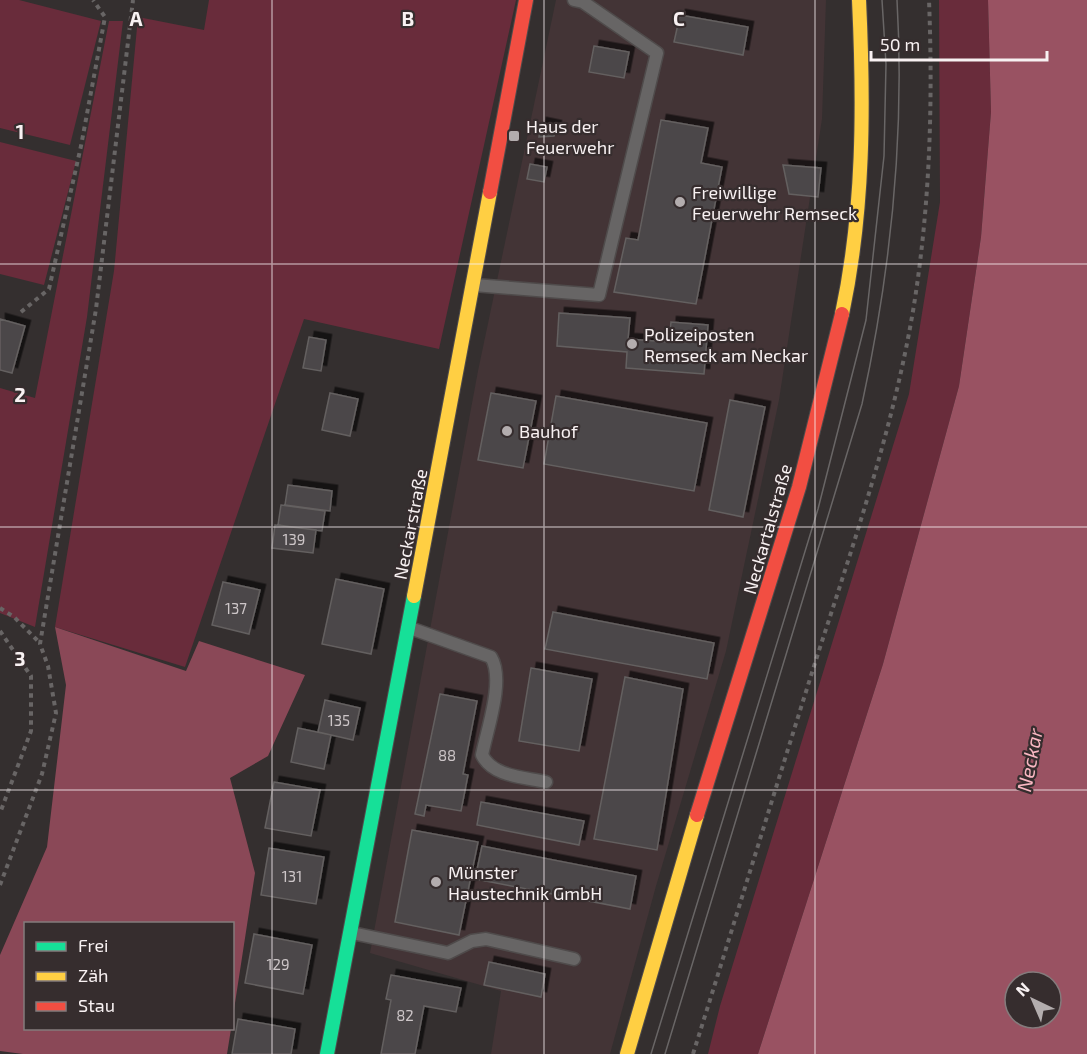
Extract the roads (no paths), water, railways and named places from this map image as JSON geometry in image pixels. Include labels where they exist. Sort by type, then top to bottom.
[{"type":"main road","name":"Neckarstraße","points":[[327,1054],[409,628],[525,0]]},
{"type":"main road","name":"Neckartalstraße","points":[[627,1054],[666,918],[795,500],[833,362],[850,271],[862,165],[863,82],[859,0]]},
{"type":"lane","points":[[473,285],[599,295],[657,53],[583,2],[574,0]]},
{"type":"lane","points":[[409,628],[491,657],[496,665],[497,680],[482,755],[494,770],[546,782]]},
{"type":"lane","points":[[351,933],[448,953],[472,941],[486,939],[573,959]]},
{"type":"water","name":"Neckar","points":[[988,0],[1087,0],[1087,1054],[758,1054],[883,664],[959,386],[981,237],[991,112]]},
{"type":"tram line","points":[[651,1054],[818,509],[866,320],[884,156],[886,64],[882,0]]},
{"type":"tram line","points":[[665,1054],[862,404],[881,304],[893,203],[899,102],[897,0]]},
{"type":"place","name":"Haus der Feuerwehr","points":[[514,136]]},
{"type":"place","name":"Freiwillige Feuerwehr Remseck","points":[[680,202]]},
{"type":"place","name":"Polizeiposten Remseck am Neckar","points":[[632,344]]},
{"type":"place","name":"Bauhof","points":[[507,431]]},
{"type":"place","name":"Münster Haustechnik GmbH","points":[[436,882]]}]
